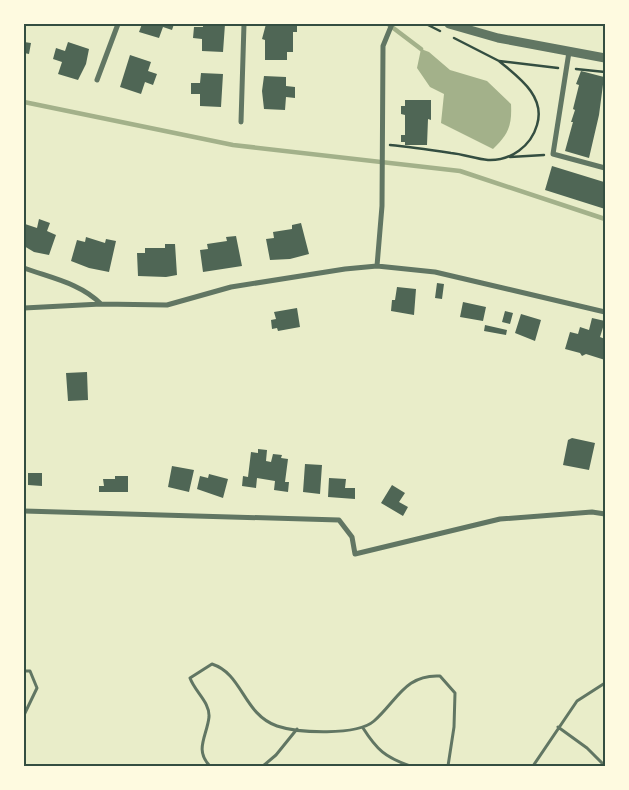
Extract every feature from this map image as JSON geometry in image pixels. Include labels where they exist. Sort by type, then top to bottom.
[{"type":"street","points":[[97,80],[118,24]]},
{"type":"street","points":[[241,122],[244,24]]},
{"type":"street","points":[[377,266],[382,171],[383,46],[392,24]]},
{"type":"street","points":[[449,24],[498,38],[605,58]]},
{"type":"street","points":[[569,52],[568,69],[553,154],[605,168]]},
{"type":"street","points":[[24,308],[101,304],[167,305],[231,287],[345,269],[377,266],[435,272],[605,312]]},
{"type":"street","points":[[24,268],[79,287],[91,294],[101,304]]},
{"type":"street","points":[[24,511],[339,520],[352,537],[355,554],[500,519],[592,512],[605,514]]},
{"type":"lane","points":[[210,766],[206,762],[201,750],[209,718],[206,704],[193,687],[190,678],[212,664],[222,668],[233,679],[255,713],[276,726],[296,729],[344,731],[363,728],[374,721],[400,692],[414,681],[426,675],[440,676],[454,693],[454,727],[448,766]]},
{"type":"lane","points":[[24,671],[30,671],[37,688],[24,715]]},
{"type":"lane","points":[[533,766],[577,701],[605,684]]},
{"type":"lane","points":[[558,727],[587,748],[605,766]]},
{"type":"lane","points":[[363,728],[377,750],[393,760],[410,766]]},
{"type":"lane","points":[[262,766],[276,755],[296,729]]},
{"type":"path","points":[[426,24],[442,32]]},
{"type":"path","points":[[450,36],[499,61],[523,81],[533,94],[538,108],[538,121],[534,135],[522,149],[508,157]]},
{"type":"path","points":[[499,61],[605,72]]},
{"type":"path","points":[[382,144],[489,160],[553,154]]},
{"type":"shaded area","points":[[421,49],[429,52],[450,70],[487,81],[511,104],[510,124],[506,134],[493,149],[441,123],[444,94],[430,87],[417,68]]},
{"type":"building","points":[[142,24],[174,24],[172,30],[163,27],[159,38],[139,32]]},
{"type":"building","points":[[203,24],[225,24],[223,52],[202,51],[202,39],[193,38],[194,27],[203,27]]},
{"type":"building","points":[[266,24],[297,24],[297,32],[293,32],[293,52],[287,52],[287,60],[265,60],[265,40],[262,39]]},
{"type":"building","points":[[24,42],[31,43],[29,54],[24,53]]},
{"type":"building","points":[[68,42],[89,49],[86,64],[78,80],[58,74],[62,62],[53,59],[56,48],[65,51]]},
{"type":"building","points":[[130,55],[151,62],[148,71],[157,74],[153,85],[145,82],[141,94],[120,87]]},
{"type":"building","points":[[581,71],[604,77],[599,115],[589,158],[565,151],[575,110],[573,109],[579,85],[576,84]]},
{"type":"building","points":[[201,73],[223,74],[221,107],[200,106],[200,94],[191,94],[191,83],[200,83]]},
{"type":"building","points":[[264,76],[286,77],[286,86],[295,87],[295,98],[286,97],[285,110],[264,109],[262,91]]},
{"type":"building","points":[[405,100],[431,100],[431,120],[428,119],[427,145],[405,145],[405,142],[401,142],[401,135],[405,135],[405,115],[401,114],[401,106],[405,106]]},
{"type":"building","points":[[552,166],[604,182],[605,209],[545,190]]},
{"type":"building","points":[[39,219],[50,223],[47,231],[56,235],[49,255],[34,252],[24,246],[25,224],[37,228]]},
{"type":"building","points":[[301,223],[309,254],[290,259],[270,260],[266,239],[274,238],[273,232],[292,229],[292,225]]},
{"type":"building","points":[[236,236],[242,266],[203,272],[200,250],[208,249],[207,244],[227,241],[226,237]]},
{"type":"building","points":[[86,237],[105,243],[106,239],[116,241],[109,272],[89,268],[71,261],[77,240],[85,242]]},
{"type":"building","points":[[165,244],[175,244],[177,275],[166,277],[138,276],[137,253],[145,253],[145,248],[165,248]]},
{"type":"building","points":[[437,283],[444,284],[442,299],[435,298]]},
{"type":"building","points":[[397,287],[416,289],[414,315],[391,311],[392,300],[395,300]]},
{"type":"building","points":[[463,302],[486,307],[483,321],[460,317]]},
{"type":"building","points":[[297,308],[300,327],[278,331],[277,328],[272,329],[271,320],[276,319],[274,312]]},
{"type":"building","points":[[505,311],[513,313],[510,324],[502,322]]},
{"type":"building","points":[[521,314],[541,320],[535,341],[515,333]]},
{"type":"building","points":[[592,318],[605,321],[600,337],[605,339],[605,360],[586,354],[582,356],[580,353],[565,349],[570,332],[578,334],[580,327],[589,330]]},
{"type":"building","points":[[485,325],[507,330],[506,335],[484,331]]},
{"type":"building","points":[[87,372],[88,400],[68,401],[66,373]]},
{"type":"building","points":[[572,438],[595,443],[589,470],[563,465],[568,440]]},
{"type":"building","points":[[258,449],[267,450],[266,461],[271,462],[273,454],[282,455],[281,458],[288,459],[285,482],[289,482],[288,492],[274,490],[275,481],[257,478],[256,488],[242,486],[243,476],[248,477],[251,452],[258,453]]},
{"type":"building","points":[[305,464],[322,465],[320,494],[303,492]]},
{"type":"building","points":[[172,466],[194,470],[189,492],[168,487]]},
{"type":"building","points":[[28,473],[42,473],[42,486],[28,485]]},
{"type":"building","points":[[209,474],[228,479],[223,498],[197,489],[200,476],[208,478]]},
{"type":"building","points":[[115,476],[128,476],[128,492],[99,492],[99,486],[104,486],[103,479],[115,479]]},
{"type":"building","points":[[329,478],[346,479],[345,488],[355,488],[355,499],[328,497]]},
{"type":"building","points":[[392,485],[405,493],[399,502],[408,507],[403,516],[381,503]]},
{"type":"waterway","points":[[388,24],[421,49]]},
{"type":"waterway","points":[[24,102],[233,145],[460,171],[605,219]]}]
